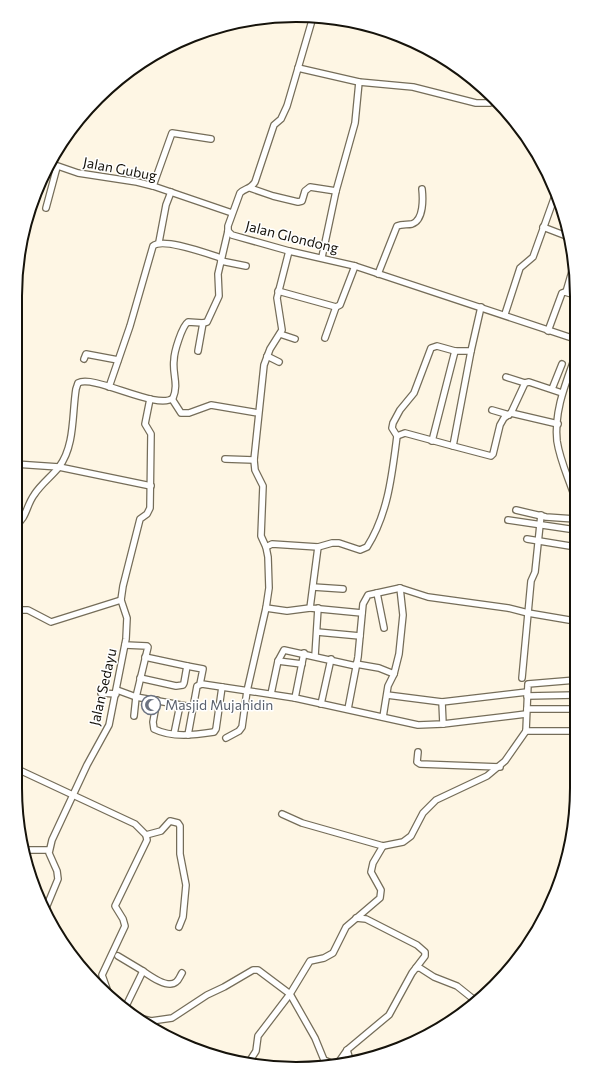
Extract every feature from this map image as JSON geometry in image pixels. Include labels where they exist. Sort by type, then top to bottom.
[{"type":"street","name":"Jalan Glondong","points":[[311,23],[288,106],[281,119],[274,125],[255,182],[250,188],[244,189],[240,193],[232,213],[228,231],[237,236],[289,251],[322,257],[355,266],[405,284],[505,314],[548,331],[570,338]]},
{"type":"street","points":[[298,68],[360,82],[413,87],[476,104],[491,103]]},
{"type":"street","points":[[322,257],[336,191],[355,123],[360,82]]},
{"type":"street","points":[[153,186],[172,133],[211,139]]},
{"type":"street","points":[[46,208],[58,166]]},
{"type":"street","name":"Jalan Gubug","points":[[58,166],[78,173],[153,186],[232,213]]},
{"type":"street","points":[[250,188],[273,196],[298,202],[302,201],[305,191],[310,187],[336,191]]},
{"type":"street","points":[[378,274],[397,226],[414,223],[417,220],[424,204],[422,189]]},
{"type":"street","points":[[109,386],[130,326],[150,250],[156,243],[159,242],[166,205],[171,192]]},
{"type":"street","points":[[505,314],[520,268],[533,257],[553,202]]},
{"type":"street","points":[[543,228],[563,235]]},
{"type":"street","points":[[172,399],[177,385],[173,361],[183,328],[188,322],[207,322],[218,298],[218,276],[228,231]]},
{"type":"street","points":[[159,242],[246,266]]},
{"type":"street","points":[[226,738],[241,730],[247,691],[266,608],[268,568],[266,547],[261,536],[263,486],[255,470],[254,460],[264,365],[267,356],[280,334],[282,325],[277,304],[278,291],[289,251]]},
{"type":"street","points":[[325,338],[336,307],[340,305],[355,266]]},
{"type":"street","points":[[548,331],[562,293],[566,292],[569,281]]},
{"type":"street","points":[[278,291],[336,307]]},
{"type":"street","points":[[566,292],[570,293]]},
{"type":"street","points":[[453,446],[481,307]]},
{"type":"street","points":[[198,351],[203,323]]},
{"type":"street","points":[[280,334],[295,339]]},
{"type":"street","points":[[266,547],[272,544],[318,547],[332,543],[339,543],[360,550],[367,547],[383,513],[397,436],[392,428],[393,423],[400,410],[414,393],[431,348],[437,346],[455,351],[471,351]]},
{"type":"street","points":[[432,441],[455,351]]},
{"type":"street","points":[[84,359],[86,354],[118,360]]},
{"type":"street","points":[[267,356],[279,362]]},
{"type":"street","points":[[552,389],[562,364]]},
{"type":"street","points":[[570,370],[558,408],[557,440],[560,456],[570,484]]},
{"type":"street","points":[[559,371],[568,375]]},
{"type":"street","points":[[506,377],[562,393]]},
{"type":"street","points":[[22,520],[26,516],[33,496],[42,483],[59,467],[70,443],[76,386],[80,382],[84,381],[109,386],[150,399],[172,399]]},
{"type":"street","points":[[397,436],[405,433],[491,456],[493,454],[500,425],[504,418],[510,414],[525,383]]},
{"type":"street","name":"Jalan Sedayu","points":[[50,850],[52,840],[73,794],[109,726],[117,692],[125,645],[127,618],[121,600],[123,586],[140,519],[150,508],[151,434],[145,424],[150,399]]},
{"type":"street","points":[[172,399],[181,413],[210,405],[258,413]]},
{"type":"street","points":[[492,410],[558,424]]},
{"type":"street","points":[[225,459],[254,460]]},
{"type":"street","points":[[22,464],[59,467],[151,486]]},
{"type":"street","points":[[516,510],[553,518],[570,519]]},
{"type":"street","points":[[522,678],[531,581],[535,572],[541,515]]},
{"type":"street","points":[[508,520],[570,529]]},
{"type":"street","points":[[527,539],[570,546]]},
{"type":"street","points":[[310,608],[318,547]]},
{"type":"street","points":[[312,587],[343,589]]},
{"type":"street","points":[[383,717],[388,686],[394,674],[399,654],[403,615],[400,588]]},
{"type":"street","points":[[348,709],[356,665],[365,597],[400,588],[428,596],[508,608],[528,613],[570,617]]},
{"type":"street","points":[[378,593],[384,628]]},
{"type":"street","points":[[22,610],[28,610],[51,622],[121,600]]},
{"type":"street","points":[[266,608],[287,610],[318,608],[362,613]]},
{"type":"street","points":[[315,656],[318,608]]},
{"type":"street","points":[[317,632],[360,636]]},
{"type":"street","points":[[125,645],[147,646],[136,697],[134,716]]},
{"type":"street","points":[[271,694],[278,661],[284,650],[356,665],[379,668],[394,674]]},
{"type":"street","points":[[295,698],[304,653]]},
{"type":"street","points":[[145,657],[203,669],[200,684],[197,686],[192,707],[188,735]]},
{"type":"street","points":[[321,704],[331,660]]},
{"type":"street","points":[[278,661],[302,664]]},
{"type":"street","points":[[140,678],[180,686],[184,683],[187,666]]},
{"type":"street","points":[[282,814],[302,823],[383,846],[403,842],[407,840],[423,813],[436,800],[487,776],[500,767],[526,731],[527,686],[531,683],[570,680]]},
{"type":"street","points":[[200,684],[295,698],[418,725],[443,724],[526,711],[570,709]]},
{"type":"street","points":[[157,700],[153,722],[154,729],[174,734],[188,735],[215,731],[222,687]]},
{"type":"street","points":[[101,693],[117,692],[192,707]]},
{"type":"street","points":[[387,695],[442,702],[527,694],[570,695]]},
{"type":"street","points":[[442,702],[443,724]]},
{"type":"street","points":[[174,734],[180,705]]},
{"type":"street","points":[[526,731],[570,731]]},
{"type":"street","points":[[418,752],[417,762],[420,764],[500,767]]},
{"type":"street","points":[[22,771],[135,824],[146,835],[146,840],[115,906],[123,919],[125,926],[102,975],[106,985]]},
{"type":"street","points":[[146,835],[161,831],[170,821],[178,823],[180,826],[180,854],[186,885],[183,917],[179,927]]},
{"type":"street","points":[[251,1058],[256,1051],[258,1036],[290,994],[310,961],[324,958],[333,953],[346,927],[381,895],[381,890],[371,872],[373,863],[383,846]]},
{"type":"street","points":[[29,850],[50,850],[49,856],[57,871],[58,879],[48,904]]},
{"type":"street","points":[[341,1058],[347,1050],[389,1015],[416,968],[425,956],[424,949],[366,919],[356,918]]},
{"type":"street","points":[[118,956],[158,980],[172,984],[176,982],[182,973]]},
{"type":"street","points":[[416,968],[420,968],[434,977],[457,986],[472,998]]},
{"type":"street","points":[[152,1021],[172,1018],[207,995],[253,970],[258,970],[290,994],[315,1038],[325,1060]]},
{"type":"street","points":[[127,1004],[143,971]]},
{"type":"street","points":[[347,1050],[349,1057]]},
{"type":"place","name":"Masjid Mujahidin","points":[[151,705]]}]
